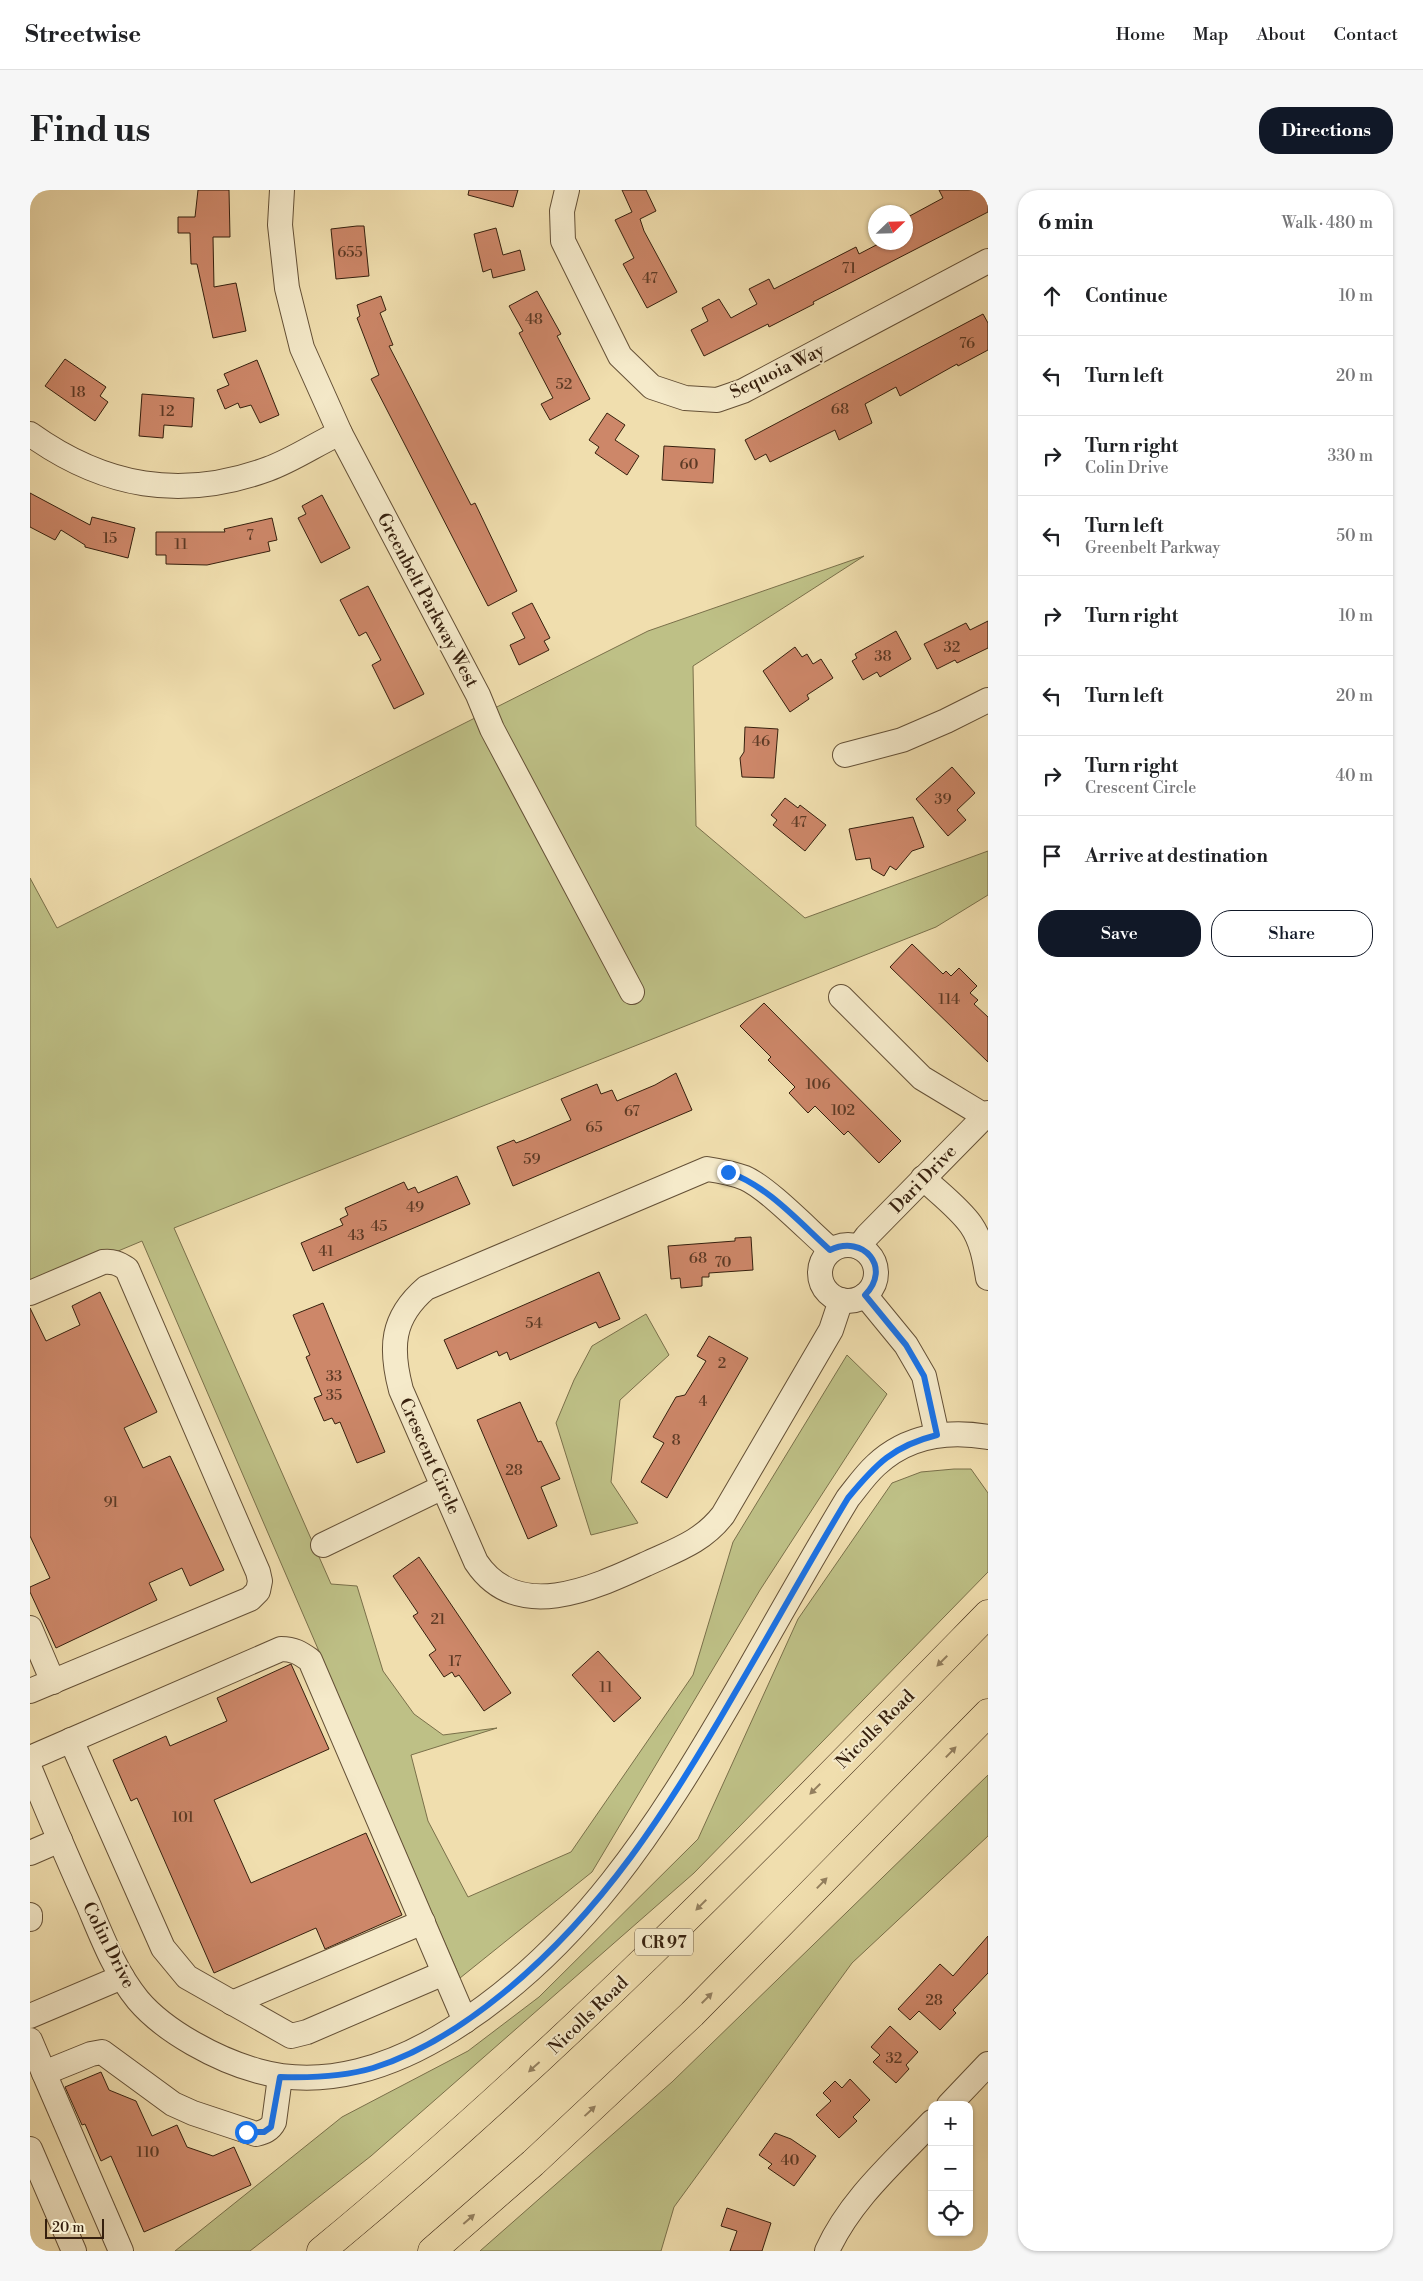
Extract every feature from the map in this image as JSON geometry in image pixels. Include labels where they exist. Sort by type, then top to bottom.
[{"type":"highway","points":[[966,1636],[988,1602]]},
{"type":"highway","name":"Nicolls Road","points":[[321,2251],[462,2132],[620,1986],[988,1614]]},
{"type":"highway","points":[[432,2251],[534,2163],[685,2020],[988,1713]]},
{"type":"street","name":"Greenbelt Parkway West","points":[[282,190],[280,225],[287,288],[302,348],[340,432],[478,695],[492,729],[632,992]]},
{"type":"street","name":"Sequoia Way","points":[[567,190],[562,211],[563,242],[620,356],[652,387],[685,398],[717,400],[743,391],[988,261]]},
{"type":"street","points":[[30,434],[57,453],[108,476],[169,488],[229,481],[269,469],[340,432]]},
{"type":"street","points":[[845,755],[902,740],[988,700]]},
{"type":"street","points":[[841,997],[922,1078],[986,1114]]},
{"type":"street","name":"Dari Drive","points":[[859,1247],[986,1114]]},
{"type":"street","name":"Crescent Circle","points":[[830,1250],[747,1179],[728,1172],[707,1169],[426,1288],[412,1300],[403,1314],[397,1332],[394,1362],[401,1390],[476,1562],[483,1573],[496,1584],[525,1595],[555,1597],[605,1583],[697,1540],[712,1530],[723,1515],[831,1330],[841,1300]]},
{"type":"street","points":[[923,1178],[971,1224],[985,1258],[988,1278]]},
{"type":"street","points":[[847,1245],[859,1247],[870,1256],[876,1270],[874,1284],[865,1295],[853,1301],[841,1300],[829,1294],[820,1278],[821,1265],[830,1250],[847,1245]]},
{"type":"street","points":[[30,1293],[103,1262],[111,1261],[118,1263],[127,1269],[254,1562],[260,1581],[258,1591],[250,1599],[30,1691]]},
{"type":"street","points":[[865,1295],[906,1345],[924,1376],[937,1435]]},
{"type":"street","name":"Colin Drive","points":[[30,1770],[110,1956],[139,2001],[158,2019],[212,2053],[245,2067],[280,2077],[329,2076],[371,2069],[402,2058],[430,2044],[465,2021],[519,1980],[563,1940],[630,1861],[687,1776],[848,1498],[876,1466],[890,1454],[920,1439],[954,1433],[988,1437]]},
{"type":"street","points":[[323,1545],[443,1487]]},
{"type":"street","points":[[30,1628],[53,1682]]},
{"type":"street","points":[[30,1758],[282,1649],[299,1652],[310,1660],[465,2021]]},
{"type":"street","points":[[71,1740],[169,1956],[187,1977],[291,2036],[299,2035],[444,1973]]},
{"type":"street","points":[[30,1852],[60,1840]]},
{"type":"street","points":[[232,2003],[422,1922]]},
{"type":"street","points":[[30,2016],[122,1977]]},
{"type":"street","points":[[30,2040],[121,2251]]},
{"type":"street","points":[[44,2073],[92,2054],[102,2052],[173,2104],[193,2113],[256,2134],[264,2132],[274,2122],[280,2077]]},
{"type":"street","points":[[952,2101],[988,2064]]},
{"type":"street","points":[[827,2251],[833,2238],[859,2198],[928,2126]]},
{"type":"street","points":[[30,2149],[74,2251]]},
{"type":"green space","points":[[864,556],[693,666],[696,826],[805,918],[988,851],[988,895],[936,927],[174,1228],[331,1584],[357,1586],[383,1671],[414,1714],[443,1735],[497,1728],[411,1755],[428,1821],[468,1897],[571,1852],[693,1675],[733,1542],[847,1355],[887,1394],[760,1590],[592,1872],[460,1978],[142,1241],[30,1288],[30,878],[57,928],[648,631]]},
{"type":"green space","points":[[646,1314],[669,1355],[620,1400],[611,1482],[638,1523],[591,1535],[556,1423],[574,1380],[592,1346]]},
{"type":"green space","points":[[971,1469],[988,1493],[988,1572],[694,1873],[371,2156],[250,2251],[175,2251],[342,2117],[468,2051],[539,1997],[698,1839],[798,1619],[892,1483],[921,1472]]},
{"type":"green space","points":[[988,1775],[988,1836],[852,1963],[674,2207],[661,2251],[480,2251],[672,2082]]},
{"type":"building","points":[[198,190],[229,190],[230,237],[213,237],[214,287],[236,283],[246,331],[213,338],[197,264],[191,264],[190,233],[178,233],[178,217],[195,217]]},
{"type":"building","points":[[469,190],[518,190],[513,207],[468,195]]},
{"type":"building","points":[[622,190],[646,190],[656,211],[640,219],[644,231],[677,292],[647,308],[623,264],[634,258],[615,220],[632,212]]},
{"type":"building","points":[[939,190],[988,190],[988,212],[813,302],[814,304],[769,327],[768,324],[704,356],[691,330],[708,321],[702,308],[719,299],[731,318],[757,304],[749,289],[769,279],[774,289],[856,247],[859,254],[868,249],[913,250],[913,214],[943,198]]},
{"type":"building","points":[[364,226],[369,276],[336,279],[331,229]]},
{"type":"building","points":[[496,228],[503,255],[520,250],[525,270],[493,278],[491,269],[483,272],[474,234]]},
{"type":"building","points":[[537,291],[561,334],[557,336],[590,399],[550,420],[541,404],[553,398],[519,333],[523,331],[509,306]]},
{"type":"building","points":[[381,296],[386,310],[380,313],[393,345],[389,346],[471,505],[475,503],[517,591],[488,606],[371,379],[379,375],[357,318],[360,316],[357,305]]},
{"type":"building","points":[[983,314],[988,323],[988,350],[958,366],[957,364],[900,396],[896,387],[865,404],[872,423],[839,440],[835,430],[770,462],[766,454],[755,460],[745,440]]},
{"type":"building","points":[[65,359],[106,387],[100,396],[108,402],[95,421],[45,386]]},
{"type":"building","points":[[257,360],[279,415],[260,423],[251,405],[240,408],[238,403],[225,409],[217,390],[229,385],[224,374]]},
{"type":"building","points":[[142,394],[194,398],[192,427],[164,425],[163,438],[139,436]]},
{"type":"building","points":[[607,413],[625,425],[615,440],[639,456],[627,475],[595,453],[599,447],[589,440]]},
{"type":"building","points":[[664,446],[715,449],[713,483],[662,480]]},
{"type":"building","points":[[30,493],[90,525],[92,517],[135,528],[128,558],[85,547],[85,545],[61,530],[55,540],[30,527]]},
{"type":"building","points":[[322,495],[350,548],[321,563],[298,518],[306,514],[302,506]]},
{"type":"building","points":[[272,518],[277,540],[268,542],[270,551],[207,565],[166,564],[166,555],[156,555],[156,532],[225,532],[224,529]]},
{"type":"building","points":[[368,586],[424,694],[394,709],[372,665],[381,660],[366,632],[359,636],[340,600]]},
{"type":"building","points":[[532,603],[550,638],[544,641],[549,650],[519,665],[510,645],[525,638],[512,613]]},
{"type":"building","points":[[988,621],[988,648],[957,663],[955,660],[937,669],[924,644],[966,623],[970,630]]},
{"type":"building","points":[[896,631],[911,659],[880,677],[877,672],[863,680],[852,661],[857,658],[855,654]]},
{"type":"building","points":[[795,647],[802,657],[807,654],[813,664],[821,659],[833,678],[807,695],[809,699],[790,712],[763,671]]},
{"type":"building","points":[[745,727],[778,729],[774,778],[742,777],[740,758],[744,752]]},
{"type":"building","points":[[952,767],[975,793],[957,810],[966,820],[948,836],[916,799]]},
{"type":"building","points":[[785,798],[798,808],[800,805],[826,825],[805,851],[773,825],[777,820],[771,815]]},
{"type":"building","points":[[913,817],[924,847],[912,851],[896,870],[890,866],[884,876],[872,869],[870,858],[856,860],[849,829]]},
{"type":"building","points":[[912,944],[943,974],[946,971],[951,976],[959,968],[977,986],[970,993],[978,1000],[974,1004],[988,1017],[988,1062],[890,967]]},
{"type":"building","points":[[764,1003],[901,1141],[879,1163],[848,1131],[844,1135],[815,1106],[808,1113],[789,1093],[795,1087],[768,1060],[771,1057],[740,1026]]},
{"type":"building","points":[[676,1073],[692,1110],[513,1186],[497,1147],[514,1140],[516,1143],[571,1120],[561,1099],[597,1084],[601,1094],[612,1090],[617,1101],[655,1085]]},
{"type":"building","points":[[457,1176],[470,1204],[313,1271],[301,1243],[343,1225],[340,1219],[348,1215],[345,1208],[404,1182],[408,1190],[415,1187],[418,1193]]},
{"type":"building","points":[[751,1237],[753,1270],[709,1273],[709,1277],[702,1277],[702,1286],[681,1288],[680,1278],[671,1279],[668,1246],[735,1241],[735,1238]]},
{"type":"building","points":[[599,1272],[620,1319],[599,1328],[596,1322],[510,1360],[507,1352],[499,1356],[497,1351],[457,1369],[444,1340]]},
{"type":"building","points":[[100,1292],[157,1412],[124,1428],[143,1468],[170,1456],[224,1570],[190,1586],[182,1568],[149,1583],[157,1600],[56,1648],[30,1592],[30,1587],[50,1578],[30,1536],[30,1308],[46,1341],[80,1325],[72,1306]]},
{"type":"building","points":[[323,1303],[385,1452],[357,1463],[340,1422],[335,1424],[332,1418],[324,1421],[314,1398],[322,1395],[306,1357],[310,1355],[293,1315]]},
{"type":"building","points":[[709,1336],[748,1358],[667,1498],[641,1482],[664,1443],[653,1437],[676,1397],[685,1395],[706,1361],[697,1356]]},
{"type":"building","points":[[520,1402],[538,1442],[541,1441],[560,1479],[541,1487],[557,1526],[528,1539],[477,1420]]},
{"type":"building","points":[[419,1557],[511,1693],[484,1711],[459,1675],[455,1677],[452,1672],[444,1677],[429,1655],[436,1650],[413,1616],[418,1613],[393,1576]]},
{"type":"building","points":[[598,1651],[641,1698],[614,1722],[572,1675]]},
{"type":"building","points":[[291,1664],[329,1749],[214,1800],[251,1883],[366,1833],[402,1915],[325,1949],[316,1928],[214,1973],[137,1798],[131,1801],[113,1760],[166,1736],[170,1746],[227,1721],[217,1698]]},
{"type":"building","points":[[988,1936],[988,1973],[953,2010],[956,2013],[940,2030],[919,2011],[910,2020],[898,2009],[940,1964],[953,1976]]},
{"type":"building","points":[[890,2026],[918,2052],[906,2065],[909,2069],[896,2083],[873,2062],[880,2055],[871,2047]]},
{"type":"building","points":[[101,2072],[109,2090],[136,2101],[152,2136],[177,2125],[187,2147],[213,2156],[234,2147],[251,2185],[144,2232],[111,2156],[101,2161],[85,2124],[82,2125],[65,2087]]},
{"type":"building","points":[[850,2079],[870,2100],[853,2117],[857,2121],[839,2138],[816,2115],[831,2101],[823,2093],[835,2081],[842,2088]]},
{"type":"building","points":[[775,2133],[791,2139],[816,2156],[794,2186],[768,2168],[772,2164],[759,2155]]},
{"type":"building","points":[[727,2208],[771,2223],[762,2251],[730,2251],[737,2231],[721,2226]]},
{"type":"route","points":[[246,2132],[256,2134],[264,2132],[271,2127],[274,2122],[280,2077],[305,2078],[337,2075],[371,2069],[402,2058],[430,2044],[485,2008],[563,1940],[630,1861],[662,1815],[687,1776],[848,1498],[876,1466],[890,1454],[920,1439],[937,1435],[924,1376],[906,1345],[865,1295],[874,1284],[876,1277],[874,1262],[870,1256],[859,1247],[853,1245],[841,1246],[830,1250],[747,1179],[728,1172]]}]
